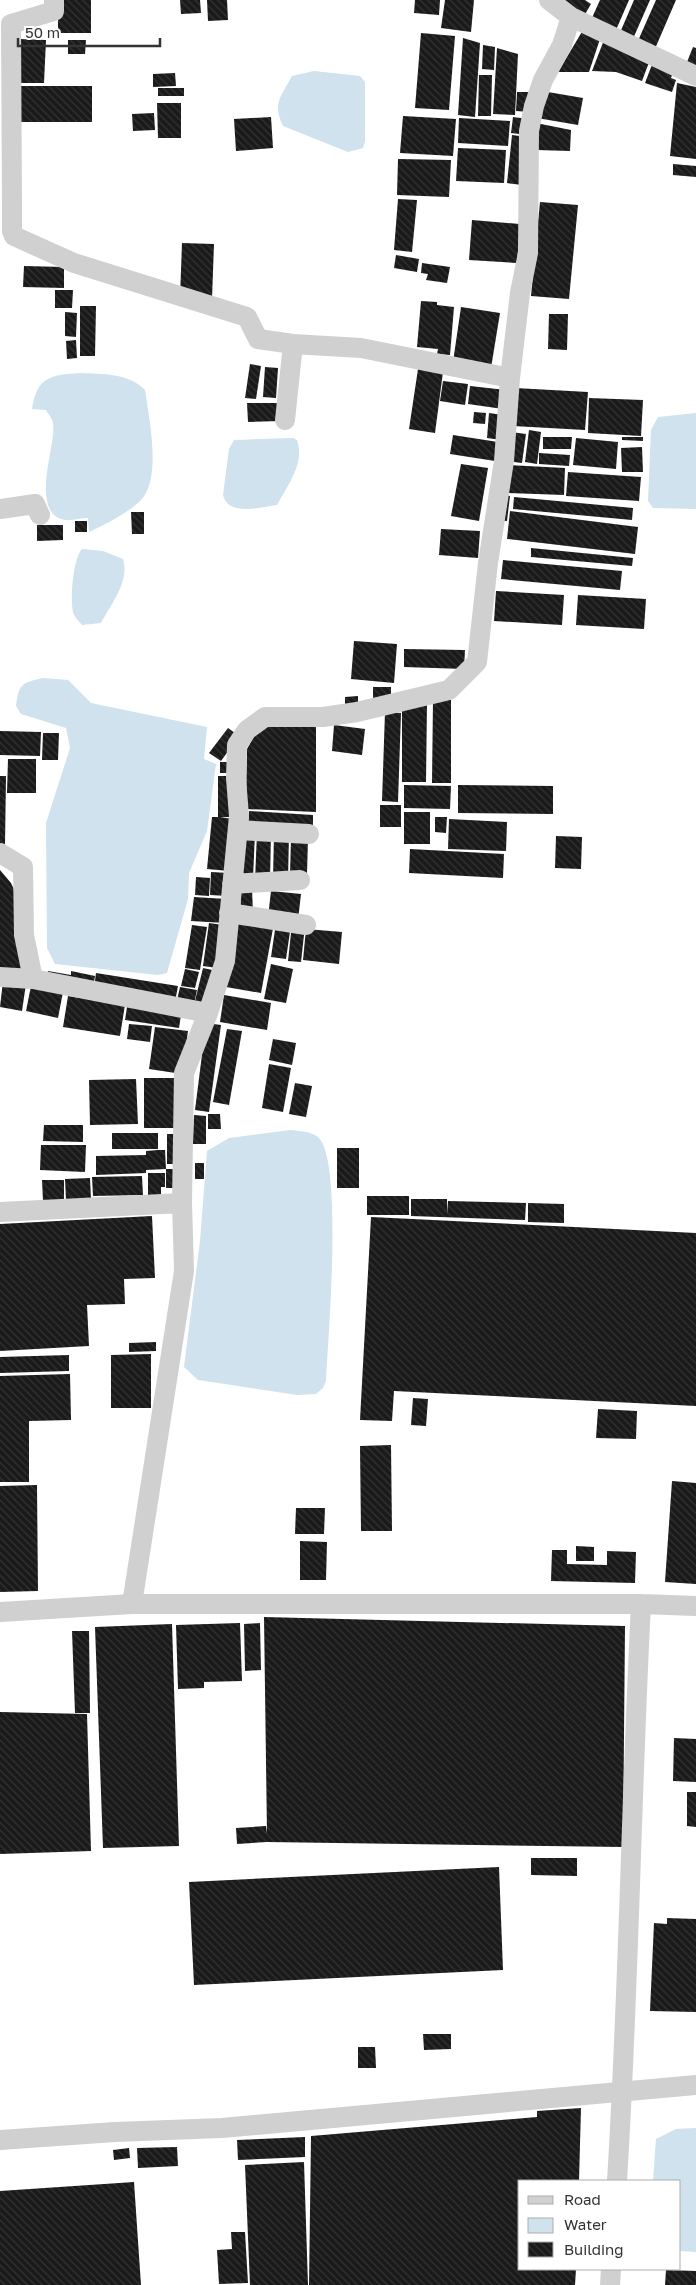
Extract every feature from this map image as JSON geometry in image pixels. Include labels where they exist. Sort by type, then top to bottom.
[{"type":"street","points":[[54,0],[54,11],[11,24],[12,223],[14,236],[74,263],[247,317],[258,339],[293,344],[361,348],[510,378]]},
{"type":"street","points":[[549,0],[571,17],[696,76]]},
{"type":"street","points":[[132,1604],[184,1271],[182,1203],[184,1073],[208,1013],[225,961],[239,816],[236,778],[237,745],[247,730],[265,717],[324,717],[349,714],[449,690],[477,662],[488,563],[504,461],[510,378],[520,293],[528,253],[529,131],[534,106],[543,80],[562,45],[571,17]]},
{"type":"street","points":[[285,420],[293,344]]},
{"type":"street","points":[[0,509],[35,504],[40,515]]},
{"type":"street","points":[[238,830],[310,834]]},
{"type":"street","points":[[0,852],[23,867],[24,935],[33,979]]},
{"type":"street","points":[[232,884],[300,880]]},
{"type":"street","points":[[229,913],[306,925]]},
{"type":"street","points":[[0,977],[33,979],[208,1013]]},
{"type":"street","points":[[0,1212],[182,1203]]},
{"type":"street","points":[[0,1612],[132,1604],[641,1604],[696,1606]]},
{"type":"street","points":[[617,2180],[623,2092],[634,1734],[641,1604]]},
{"type":"street","points":[[0,2140],[115,2132],[222,2128],[301,2119],[696,2086]]},
{"type":"street","points":[[610,2285],[611,2270]]},
{"type":"water","points":[[314,71],[360,76],[365,82],[365,141],[363,148],[348,152],[283,126],[278,106],[284,89],[292,76]]},
{"type":"water","points":[[80,373],[123,377],[139,384],[145,390],[153,463],[147,490],[141,500],[124,513],[89,532],[88,518],[65,520],[54,515],[48,505],[46,492],[53,422],[46,410],[32,409],[34,398],[41,384],[53,377]]},
{"type":"water","points":[[696,413],[696,509],[653,508],[648,501],[651,430],[658,417]]},
{"type":"water","points":[[293,438],[297,440],[299,457],[294,474],[277,505],[246,509],[231,506],[226,502],[223,495],[229,449],[234,440]]},
{"type":"water","points":[[82,549],[103,551],[123,559],[124,576],[122,584],[101,623],[82,625],[73,612],[73,579],[76,561]]},
{"type":"water","points":[[43,678],[68,680],[91,703],[207,727],[204,759],[216,764],[207,831],[189,873],[188,899],[167,973],[158,975],[55,964],[47,948],[46,823],[70,748],[66,728],[21,714],[16,706],[18,693],[22,686],[30,681]]},
{"type":"water","points":[[290,1130],[309,1133],[319,1138],[326,1154],[330,1181],[332,1253],[326,1381],[323,1388],[316,1394],[297,1395],[198,1380],[184,1367],[200,1241],[207,1151],[229,1138]]},
{"type":"water","points":[[696,2128],[696,2252],[681,2251],[681,2180],[653,2180],[656,2139],[676,2129]]},
{"type":"building","points":[[58,0],[91,0],[91,33],[58,33]]},
{"type":"building","points":[[180,0],[200,0],[201,13],[181,14]]},
{"type":"building","points":[[207,0],[227,0],[228,20],[208,21]]},
{"type":"building","points":[[415,0],[440,0],[439,15],[414,13]]},
{"type":"building","points":[[445,0],[474,0],[471,32],[441,28]]},
{"type":"building","points":[[561,0],[585,0],[591,4],[584,16]]},
{"type":"building","points":[[600,0],[629,0],[616,30],[591,20]]},
{"type":"building","points":[[634,0],[650,0],[632,41],[619,35]]},
{"type":"building","points":[[656,0],[676,0],[654,51],[637,43]]},
{"type":"building","points":[[583,30],[601,36],[589,72],[558,72]]},
{"type":"building","points":[[421,33],[455,36],[449,110],[415,108]]},
{"type":"building","points":[[463,38],[480,43],[475,117],[458,115]]},
{"type":"building","points":[[20,39],[46,40],[44,83],[18,83]]},
{"type":"building","points":[[68,40],[86,40],[85,54],[68,54]]},
{"type":"building","points":[[604,40],[651,57],[642,81],[616,72],[592,71]]},
{"type":"building","points":[[483,45],[495,47],[494,70],[482,69]]},
{"type":"building","points":[[693,47],[696,48],[696,71],[685,67]]},
{"type":"building","points":[[497,48],[518,54],[515,115],[493,114]]},
{"type":"building","points":[[653,62],[674,69],[671,78],[676,80],[672,92],[645,83]]},
{"type":"building","points":[[175,73],[176,86],[153,87],[153,74]]},
{"type":"building","points":[[479,75],[492,75],[491,116],[478,116]]},
{"type":"building","points":[[677,83],[696,87],[696,159],[670,156]]},
{"type":"building","points":[[17,86],[92,86],[92,122],[17,122]]},
{"type":"building","points":[[158,88],[184,88],[184,96],[158,96]]},
{"type":"building","points":[[542,91],[583,98],[578,125],[537,118]]},
{"type":"building","points":[[517,92],[531,92],[530,112],[516,111]]},
{"type":"building","points":[[157,103],[181,103],[181,138],[158,138]]},
{"type":"building","points":[[154,113],[155,130],[133,131],[132,114]]},
{"type":"building","points":[[403,116],[456,119],[453,156],[400,153]]},
{"type":"building","points":[[271,117],[273,148],[236,151],[234,119]]},
{"type":"building","points":[[513,117],[528,119],[527,135],[511,133]]},
{"type":"building","points":[[459,118],[510,121],[508,146],[458,143]]},
{"type":"building","points":[[536,123],[571,130],[570,151],[536,150]]},
{"type":"building","points":[[512,135],[528,137],[522,185],[507,183]]},
{"type":"building","points":[[458,148],[506,150],[504,183],[456,181]]},
{"type":"building","points":[[398,159],[451,160],[449,197],[397,195]]},
{"type":"building","points":[[673,164],[696,166],[696,177],[673,175]]},
{"type":"building","points":[[398,199],[417,200],[412,252],[394,250]]},
{"type":"building","points":[[540,202],[578,205],[569,299],[531,296]]},
{"type":"building","points":[[472,220],[520,224],[517,263],[469,260]]},
{"type":"building","points":[[182,243],[214,244],[212,299],[180,298]]},
{"type":"building","points":[[396,255],[419,259],[417,272],[394,268]]},
{"type":"building","points":[[422,263],[450,267],[447,283],[426,280],[428,274],[421,273]]},
{"type":"building","points":[[24,266],[64,267],[64,288],[23,287]]},
{"type":"building","points":[[55,290],[73,290],[72,308],[55,308]]},
{"type":"building","points":[[421,301],[437,302],[437,305],[454,307],[450,355],[437,354],[438,349],[417,347]]},
{"type":"building","points":[[80,306],[96,306],[95,356],[80,356]]},
{"type":"building","points":[[461,307],[500,313],[491,368],[453,362]]},
{"type":"building","points":[[65,312],[77,313],[76,337],[65,336]]},
{"type":"building","points":[[549,314],[568,314],[567,350],[548,349]]},
{"type":"building","points":[[76,340],[77,358],[67,359],[66,341]]},
{"type":"building","points":[[250,364],[261,366],[256,399],[245,398]]},
{"type":"building","points":[[265,367],[278,368],[276,398],[263,397]]},
{"type":"building","points":[[418,369],[443,372],[435,433],[409,429]]},
{"type":"building","points":[[443,381],[468,384],[465,405],[440,401]]},
{"type":"building","points":[[470,386],[506,390],[503,409],[468,404]]},
{"type":"building","points":[[515,388],[588,392],[585,430],[513,426]]},
{"type":"building","points":[[589,398],[643,400],[641,436],[588,433]]},
{"type":"building","points":[[247,403],[280,403],[281,421],[248,422]]},
{"type":"building","points":[[474,412],[486,413],[485,424],[473,423]]},
{"type":"building","points":[[489,413],[503,415],[501,440],[487,438]]},
{"type":"building","points":[[529,430],[541,432],[537,464],[525,462]]},
{"type":"building","points":[[511,432],[526,434],[522,463],[507,461]]},
{"type":"building","points":[[453,435],[498,442],[495,461],[450,454]]},
{"type":"building","points":[[543,437],[572,437],[571,449],[543,449]]},
{"type":"building","points":[[622,437],[643,437],[643,441],[622,440]]},
{"type":"building","points":[[576,438],[618,442],[616,469],[573,465]]},
{"type":"building","points":[[642,447],[643,472],[622,472],[621,448]]},
{"type":"building","points":[[539,453],[570,455],[569,466],[539,464]]},
{"type":"building","points":[[461,464],[488,468],[479,521],[451,516]]},
{"type":"building","points":[[508,465],[565,468],[564,495],[507,493]]},
{"type":"building","points":[[568,472],[641,477],[639,501],[566,496]]},
{"type":"building","points":[[503,495],[510,496],[507,521],[499,521]]},
{"type":"building","points":[[514,497],[633,508],[632,520],[513,509]]},
{"type":"building","points":[[510,511],[638,527],[635,554],[507,539]]},
{"type":"building","points":[[131,512],[144,512],[144,534],[132,534]]},
{"type":"building","points":[[75,521],[87,521],[87,532],[75,532]]},
{"type":"building","points":[[37,525],[63,525],[63,540],[37,541]]},
{"type":"building","points":[[441,529],[480,531],[478,558],[439,555]]},
{"type":"building","points":[[531,548],[633,558],[632,566],[531,557]]},
{"type":"building","points":[[503,560],[622,571],[620,590],[501,579]]},
{"type":"building","points":[[496,591],[564,595],[562,625],[494,621]]},
{"type":"building","points":[[578,595],[646,599],[644,629],[576,625]]},
{"type":"building","points":[[354,641],[397,644],[394,683],[351,679]]},
{"type":"building","points":[[404,649],[465,650],[464,669],[404,667]]},
{"type":"building","points":[[373,687],[391,687],[391,701],[373,702]]},
{"type":"building","points":[[358,696],[358,707],[345,707],[345,697]]},
{"type":"building","points":[[433,700],[451,700],[451,783],[432,783]]},
{"type":"building","points":[[427,703],[426,782],[402,782],[402,708]]},
{"type":"building","points":[[385,712],[401,713],[398,802],[382,801]]},
{"type":"building","points":[[273,720],[316,720],[316,812],[246,809],[247,749],[257,731]]},
{"type":"building","points":[[334,725],[365,729],[362,755],[332,751]]},
{"type":"building","points":[[228,728],[239,736],[221,761],[209,753]]},
{"type":"building","points":[[0,731],[41,732],[40,756],[0,755]]},
{"type":"building","points":[[43,733],[59,733],[58,760],[42,760]]},
{"type":"building","points":[[8,759],[36,759],[36,793],[7,793]]},
{"type":"building","points":[[220,762],[233,762],[233,773],[220,773]]},
{"type":"building","points":[[0,776],[6,776],[5,844],[0,844]]},
{"type":"building","points":[[218,776],[232,776],[233,817],[220,817],[233,819],[229,871],[207,869],[212,817],[218,817]]},
{"type":"building","points":[[404,785],[451,786],[450,809],[404,808]]},
{"type":"building","points":[[458,785],[553,786],[553,814],[458,813]]},
{"type":"building","points":[[380,805],[401,805],[401,827],[380,827]]},
{"type":"building","points":[[249,811],[313,815],[313,832],[248,828]]},
{"type":"building","points":[[404,812],[430,812],[430,844],[404,844]]},
{"type":"building","points":[[435,817],[447,817],[446,833],[435,832]]},
{"type":"building","points":[[449,819],[507,822],[506,851],[448,849]]},
{"type":"building","points":[[241,832],[255,832],[253,879],[238,878]]},
{"type":"building","points":[[257,833],[271,833],[270,880],[255,880]]},
{"type":"building","points":[[274,834],[289,835],[288,880],[273,879]]},
{"type":"building","points":[[556,836],[582,837],[581,869],[555,868]]},
{"type":"building","points":[[291,838],[308,838],[307,874],[290,874]]},
{"type":"building","points":[[410,849],[504,854],[503,878],[409,873]]},
{"type":"building","points":[[0,870],[11,883],[16,894],[23,973],[0,973]]},
{"type":"building","points":[[211,872],[229,873],[227,896],[210,895]]},
{"type":"building","points":[[196,877],[210,878],[209,896],[195,895]]},
{"type":"building","points":[[240,889],[252,889],[253,913],[241,913]]},
{"type":"building","points":[[271,891],[301,894],[298,920],[268,917]]},
{"type":"building","points":[[194,897],[226,899],[225,923],[191,921]]},
{"type":"building","points":[[239,917],[274,923],[261,993],[226,987]]},
{"type":"building","points":[[209,923],[223,925],[217,968],[203,966]]},
{"type":"building","points":[[276,923],[291,925],[286,959],[271,957]]},
{"type":"building","points":[[292,924],[305,926],[301,962],[288,961]]},
{"type":"building","points":[[192,925],[207,927],[200,970],[185,968]]},
{"type":"building","points":[[306,929],[342,932],[339,964],[303,960]]},
{"type":"building","points":[[271,964],[293,969],[286,1003],[264,999]]},
{"type":"building","points":[[203,968],[217,971],[208,1008],[194,1005]]},
{"type":"building","points":[[185,969],[199,972],[195,988],[181,986]]},
{"type":"building","points":[[48,971],[71,975],[71,971],[95,976],[93,988],[46,980]]},
{"type":"building","points":[[96,973],[178,986],[175,1002],[94,988]]},
{"type":"building","points":[[3,981],[26,984],[22,1011],[0,1007]]},
{"type":"building","points":[[31,986],[63,992],[58,1018],[26,1011]]},
{"type":"building","points":[[180,987],[197,990],[194,1004],[177,1000]]},
{"type":"building","points":[[224,995],[271,1003],[267,1030],[220,1022]]},
{"type":"building","points":[[68,996],[125,1005],[120,1036],[63,1027]]},
{"type":"building","points":[[127,1007],[181,1015],[179,1028],[125,1020]]},
{"type":"building","points":[[206,1023],[221,1025],[209,1112],[195,1110]]},
{"type":"building","points":[[129,1024],[152,1026],[150,1042],[127,1039]]},
{"type":"building","points":[[155,1027],[188,1031],[182,1074],[149,1069]]},
{"type":"building","points":[[227,1029],[242,1031],[229,1105],[213,1102]]},
{"type":"building","points":[[273,1039],[296,1043],[292,1065],[269,1060]]},
{"type":"building","points":[[269,1064],[291,1068],[283,1112],[262,1108]]},
{"type":"building","points":[[144,1078],[177,1078],[177,1128],[144,1128]]},
{"type":"building","points":[[136,1079],[138,1124],[90,1125],[89,1080]]},
{"type":"building","points":[[295,1083],[312,1086],[306,1117],[289,1114]]},
{"type":"building","points":[[208,1114],[220,1114],[221,1129],[208,1129]]},
{"type":"building","points":[[194,1115],[206,1116],[206,1144],[193,1144]]},
{"type":"building","points":[[44,1125],[83,1125],[83,1142],[43,1141]]},
{"type":"building","points":[[112,1133],[158,1133],[158,1149],[112,1149]]},
{"type":"building","points":[[167,1134],[181,1134],[181,1164],[167,1164]]},
{"type":"building","points":[[41,1145],[86,1145],[85,1172],[40,1170]]},
{"type":"building","points":[[337,1148],[359,1148],[359,1188],[337,1188]]},
{"type":"building","points":[[165,1150],[166,1169],[146,1170],[146,1173],[96,1175],[96,1156],[146,1155],[146,1151]]},
{"type":"building","points":[[195,1163],[204,1163],[204,1179],[195,1179]]},
{"type":"building","points":[[166,1169],[182,1169],[182,1188],[166,1188]]},
{"type":"building","points":[[148,1173],[165,1173],[165,1187],[161,1187],[161,1201],[148,1201]]},
{"type":"building","points":[[142,1176],[143,1195],[93,1196],[92,1177]]},
{"type":"building","points":[[90,1178],[91,1199],[66,1200],[65,1179]]},
{"type":"building","points":[[42,1180],[64,1180],[64,1201],[43,1201]]},
{"type":"building","points":[[367,1196],[409,1196],[409,1215],[367,1215]]},
{"type":"building","points":[[411,1199],[447,1199],[447,1214],[448,1201],[526,1203],[525,1220],[411,1216]]},
{"type":"building","points":[[528,1203],[564,1204],[564,1223],[528,1222]]},
{"type":"building","points":[[152,1216],[155,1278],[124,1279],[125,1304],[87,1305],[89,1346],[0,1351],[0,1224]]},
{"type":"building","points":[[371,1217],[696,1233],[696,1406],[394,1391],[392,1421],[360,1420]]},
{"type":"building","points":[[156,1342],[156,1351],[129,1352],[129,1343]]},
{"type":"building","points":[[151,1354],[151,1408],[111,1408],[111,1355]]},
{"type":"building","points":[[69,1355],[69,1371],[0,1373],[0,1357]]},
{"type":"building","points":[[70,1374],[71,1420],[29,1421],[29,1482],[0,1482],[0,1376]]},
{"type":"building","points":[[413,1398],[428,1399],[426,1426],[411,1425]]},
{"type":"building","points":[[598,1409],[637,1411],[636,1439],[596,1438]]},
{"type":"building","points":[[391,1445],[392,1531],[361,1531],[360,1446]]},
{"type":"building","points":[[672,1481],[696,1483],[696,1584],[665,1582]]},
{"type":"building","points":[[37,1485],[38,1591],[0,1592],[0,1486]]},
{"type":"building","points":[[296,1508],[325,1508],[324,1534],[295,1534]]},
{"type":"building","points":[[300,1541],[327,1542],[326,1580],[300,1580]]},
{"type":"building","points":[[576,1546],[594,1547],[594,1561],[576,1561]]},
{"type":"building","points":[[552,1550],[567,1550],[567,1564],[607,1565],[607,1551],[636,1552],[635,1583],[551,1581]]},
{"type":"building","points":[[264,1617],[625,1626],[623,1847],[267,1842],[237,1844],[236,1828],[266,1826],[267,1834]]},
{"type":"building","points":[[240,1623],[242,1681],[204,1682],[204,1688],[178,1689],[176,1625]]},
{"type":"building","points":[[260,1623],[261,1670],[245,1671],[244,1624]]},
{"type":"building","points":[[172,1624],[179,1846],[103,1848],[95,1627]]},
{"type":"building","points":[[72,1631],[89,1631],[90,1713],[75,1713]]},
{"type":"building","points":[[0,1712],[87,1714],[91,1851],[0,1854]]},
{"type":"building","points":[[674,1738],[696,1739],[696,1782],[673,1781]]},
{"type":"building","points":[[687,1792],[696,1792],[696,1827],[687,1826]]},
{"type":"building","points":[[531,1858],[577,1858],[577,1876],[531,1875]]},
{"type":"building","points":[[499,1867],[503,1970],[194,1985],[189,1882]]},
{"type":"building","points":[[667,1918],[696,1919],[696,2012],[650,2011],[654,1923],[667,1924]]},
{"type":"building","points":[[423,2034],[451,2034],[451,2049],[424,2050]]},
{"type":"building","points":[[358,2047],[375,2047],[376,2068],[358,2068]]},
{"type":"building","points":[[581,2108],[579,2180],[518,2180],[518,2270],[576,2270],[575,2285],[309,2285],[311,2136],[537,2117],[537,2111]]},
{"type":"building","points":[[305,2137],[305,2157],[238,2160],[237,2140]]},
{"type":"building","points":[[177,2147],[178,2166],[138,2168],[137,2148]]},
{"type":"building","points":[[129,2148],[130,2158],[114,2160],[113,2150]]},
{"type":"building","points":[[304,2162],[308,2285],[250,2285],[245,2165]]},
{"type":"building","points":[[134,2182],[141,2285],[0,2285],[0,2191]]},
{"type":"building","points":[[231,2232],[245,2232],[248,2283],[219,2284],[217,2250],[232,2249]]},
{"type":"building","points":[[666,2270],[696,2271],[696,2285],[665,2285]]}]
